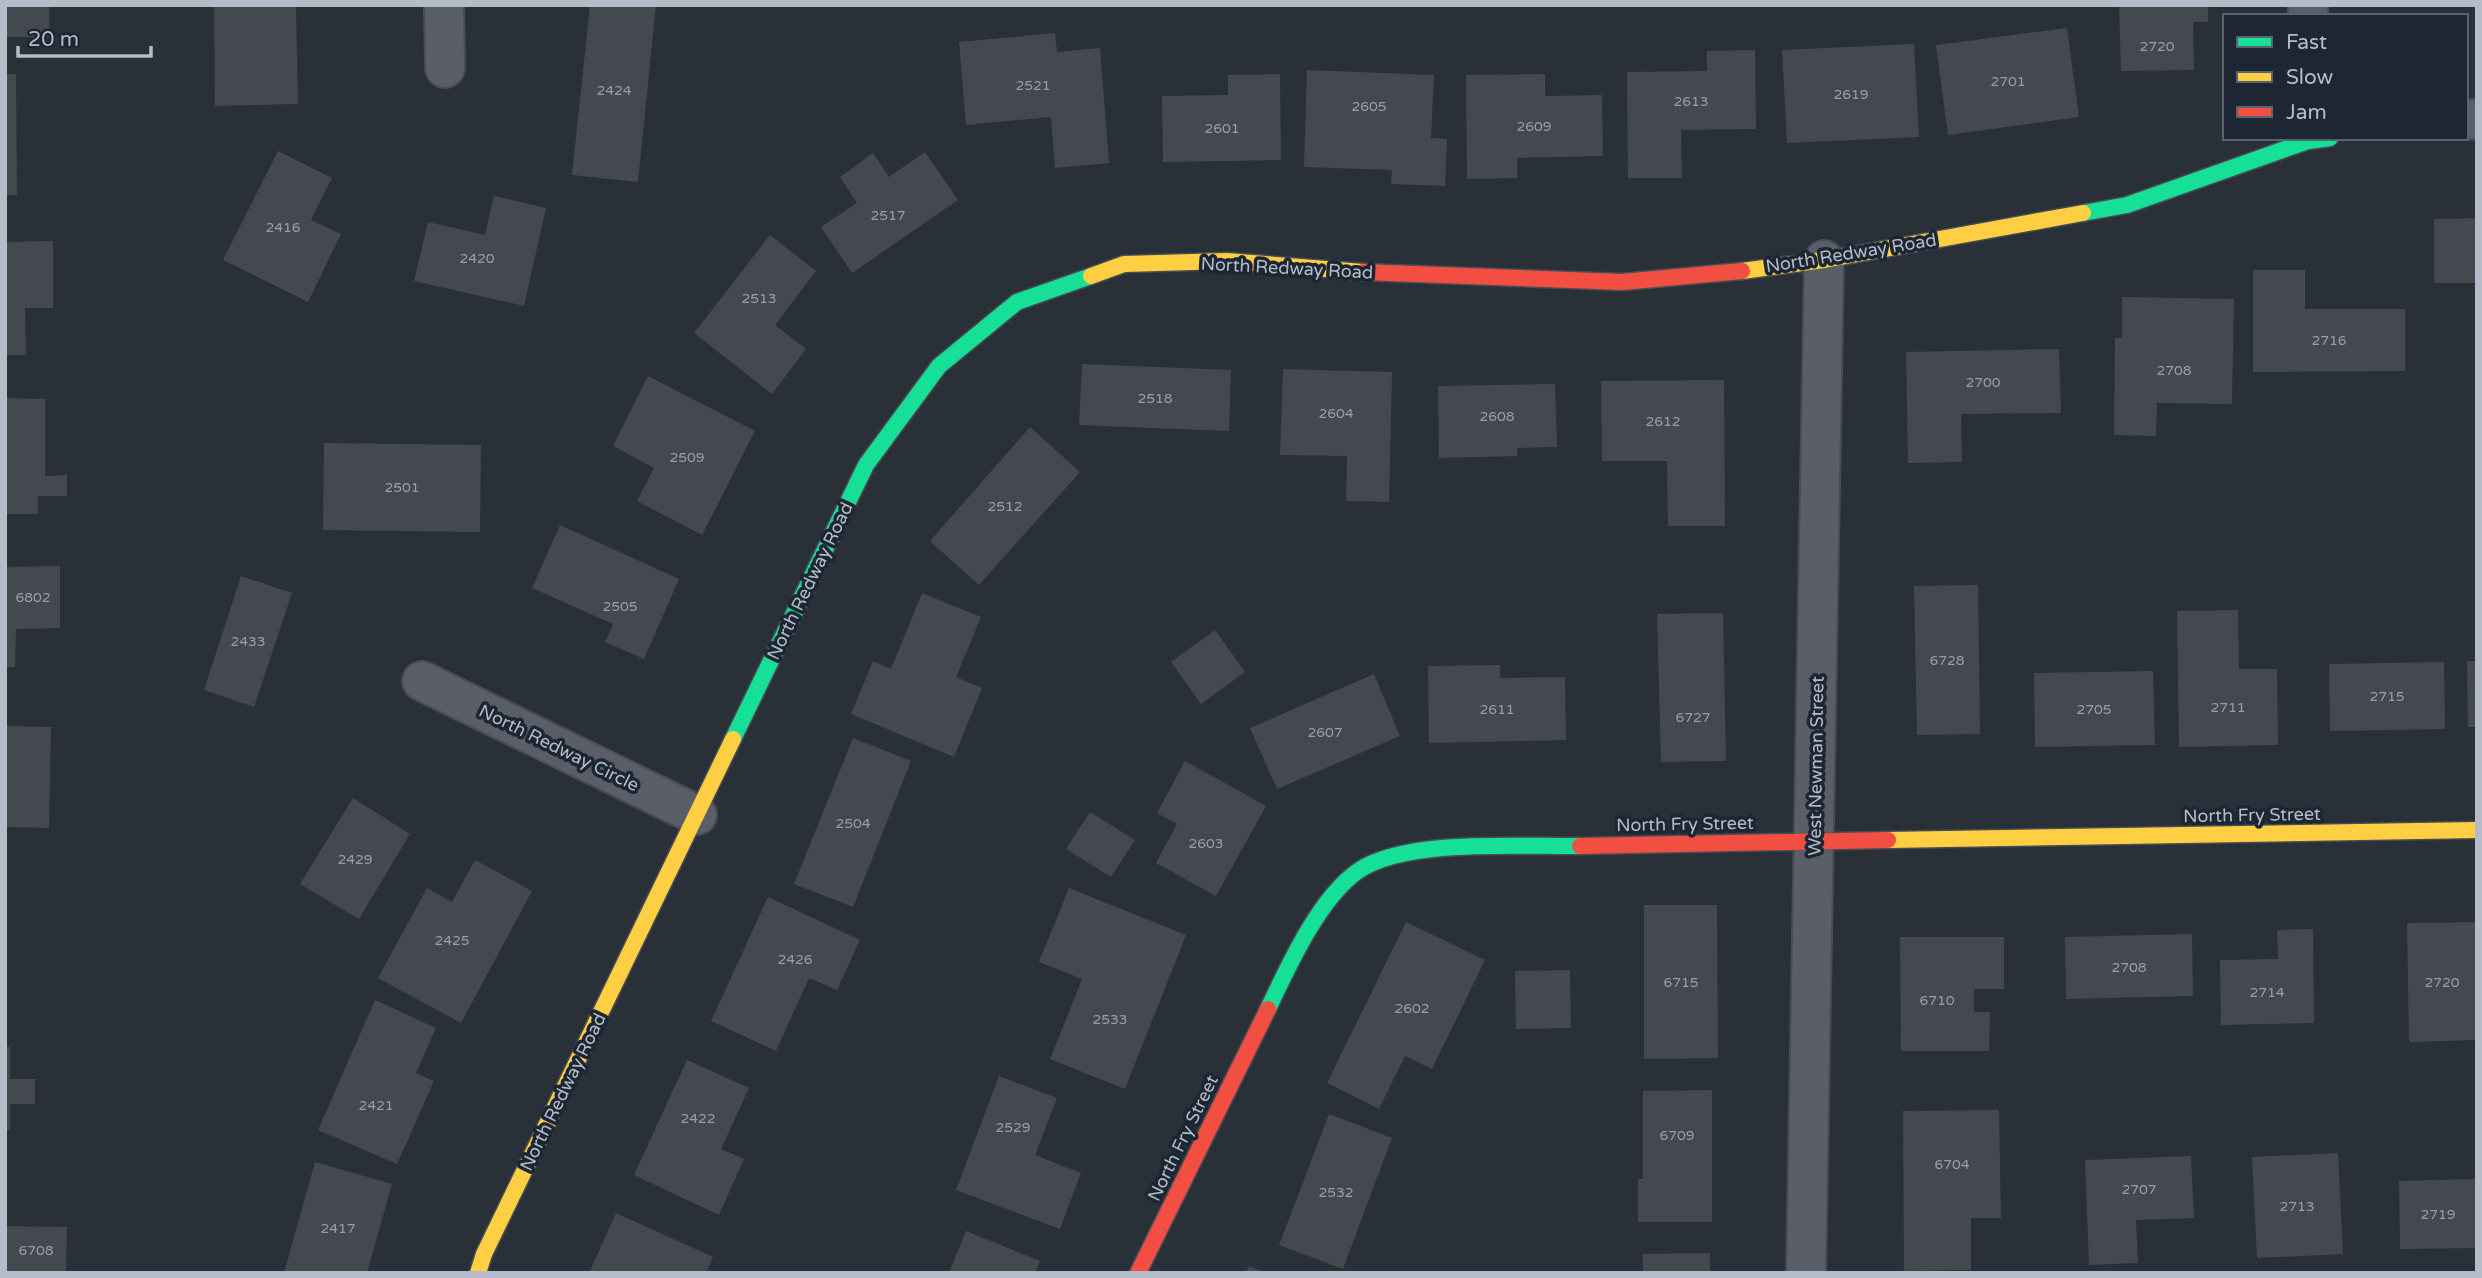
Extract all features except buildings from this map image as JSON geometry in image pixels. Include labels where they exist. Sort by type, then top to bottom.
[{"type":"street","points":[[444,5],[445,68]]},
{"type":"street","name":"North Redway Road","points":[[478,1273],[484,1254],[866,465],[939,366],[1017,302],[1124,264],[1227,261],[1407,275],[1622,282],[1731,272],[1824,260],[2127,205],[2308,140]]},
{"type":"street","name":"West Newman Street","points":[[1807,1273],[1824,260]]},
{"type":"street","name":"North Redway Circle","points":[[422,681],[697,815]]},
{"type":"street","name":"North Fry Street","points":[[1138,1273],[1297,949],[1327,904],[1357,872],[1394,856],[1440,848],[2477,830]]},
{"type":"traffic: fast","points":[[2083,213],[2127,205],[2315,140]]},
{"type":"traffic: fast","points":[[733,739],[866,465],[939,366],[1017,302],[1091,276]]},
{"type":"traffic: fast","points":[[1268,1009],[1306,934],[1330,898],[1358,871],[1379,860],[1405,853],[1465,846],[1580,846]]},
{"type":"traffic: slow","points":[[1742,271],[1824,260],[2083,213]]},
{"type":"traffic: slow","points":[[1091,276],[1124,264],[1227,261],[1363,272]]},
{"type":"traffic: slow","points":[[478,1273],[484,1254],[733,739]]},
{"type":"traffic: slow","points":[[1888,840],[2477,830]]},
{"type":"traffic: jam","points":[[1363,272],[1622,282],[1742,271]]},
{"type":"traffic: jam","points":[[1580,846],[1888,840]]},
{"type":"traffic: jam","points":[[1138,1273],[1268,1009]]}]
